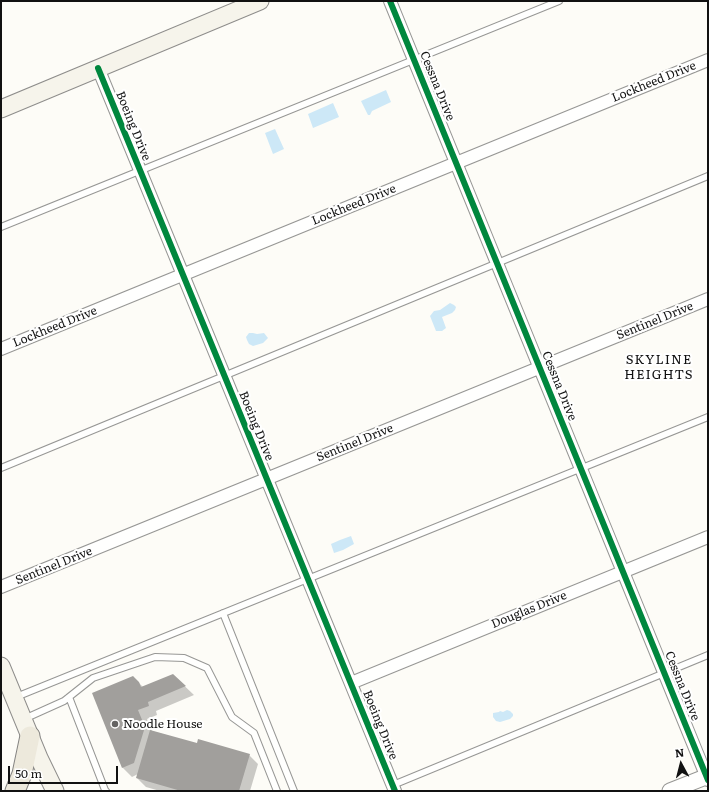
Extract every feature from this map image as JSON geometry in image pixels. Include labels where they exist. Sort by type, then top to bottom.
[{"type":"main road","points":[[1,109],[260,1]]},
{"type":"main road","points":[[1,102],[21,101]]},
{"type":"main road","points":[[3,675],[55,791]]},
{"type":"main road","points":[[14,791],[17,788],[22,774],[27,728]]},
{"type":"street","name":"Cessna Drive","points":[[390,1],[664,673],[708,777]]},
{"type":"street","name":"Lockheed Drive","points":[[1,349],[708,60]]},
{"type":"street","name":"Boeing Drive","points":[[98,68],[394,788]]},
{"type":"street","name":"Sentinel Drive","points":[[1,587],[708,299]]},
{"type":"street","name":"Douglas Drive","points":[[351,683],[708,537]]},
{"type":"street","points":[[670,791],[708,777]]},
{"type":"lane","points":[[1,227],[559,1]]},
{"type":"lane","points":[[1,468],[708,176]]},
{"type":"lane","points":[[14,698],[708,417]]},
{"type":"lane","points":[[223,613],[294,791]]},
{"type":"lane","points":[[394,788],[708,655]]},
{"type":"lane","points":[[27,728],[93,678],[155,657],[184,658],[207,668],[232,717],[254,733],[277,791]]},
{"type":"lane","points":[[68,698],[106,791]]},
{"type":"water","points":[[386,90],[391,102],[372,111],[370,115],[368,115],[361,101]]},
{"type":"water","points":[[333,103],[339,117],[313,128],[308,114]]},
{"type":"water","points":[[275,129],[284,149],[273,154],[265,133]]},
{"type":"water","points":[[450,303],[456,307],[452,313],[442,317],[446,328],[442,331],[436,331],[430,316],[434,311],[440,310]]},
{"type":"water","points":[[249,333],[264,333],[268,338],[263,343],[253,346],[249,344],[246,337]]},
{"type":"water","points":[[351,536],[354,544],[334,553],[331,544]]},
{"type":"water","points":[[507,710],[513,714],[510,719],[500,722],[496,721],[493,717],[493,713]]},
{"type":"building","points":[[173,674],[186,686],[148,702],[149,706],[138,710],[145,727],[134,763],[122,768],[92,693],[133,676],[139,682],[141,687]]},
{"type":"building","points":[[150,730],[197,743],[198,739],[250,754],[239,791],[181,791],[136,778]]},
{"type":"cycle path","points":[[390,1],[708,780]]},
{"type":"cycle path","points":[[98,68],[395,791]]},
{"type":"place","name":"Noodle House","points":[[115,724]]},
{"type":"district","name":"SKYLINE HEIGHTS","points":[[659,368]]}]
